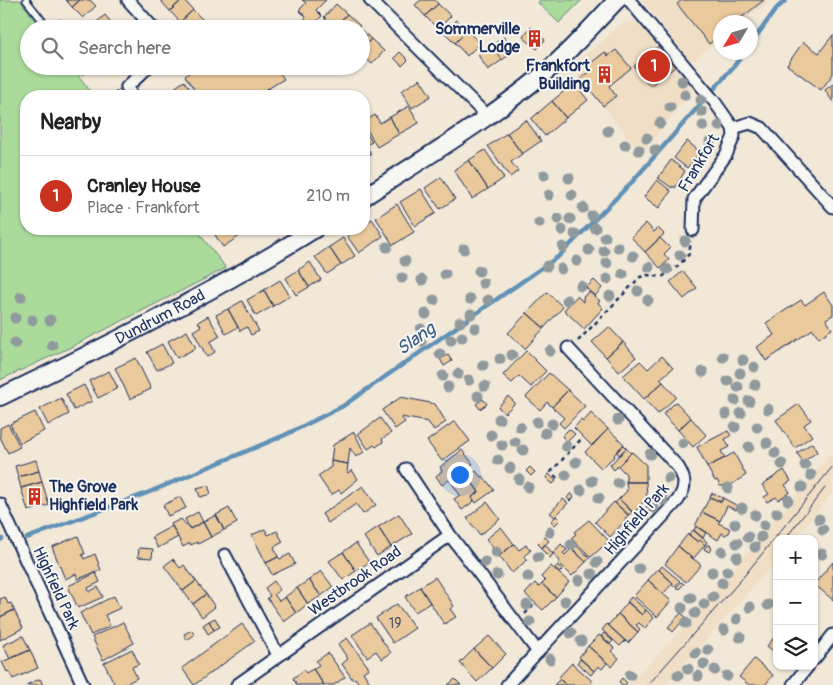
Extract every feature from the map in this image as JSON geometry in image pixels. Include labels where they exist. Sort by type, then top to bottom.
[{"type":"main road","points":[[370,193],[516,95],[548,69],[617,0]]},
{"type":"main road","name":"Dundrum Road","points":[[0,397],[177,309],[250,269],[305,235]]},
{"type":"street","points":[[128,0],[146,20]]},
{"type":"street","points":[[370,0],[487,116]]},
{"type":"street","name":"Frankfort","points":[[629,0],[714,101],[733,128],[734,136],[726,155],[694,199],[693,230]]},
{"type":"street","points":[[129,90],[127,87],[140,75]]},
{"type":"street","points":[[733,128],[750,123],[762,128],[833,207]]},
{"type":"street","name":"Highfield Park","points":[[507,685],[678,500],[685,484],[684,477],[678,468],[568,348]]},
{"type":"street","points":[[406,469],[450,535],[538,652]]},
{"type":"street","name":"Highfield Park","points":[[0,504],[83,685]]},
{"type":"street","name":"Westbrook Road","points":[[237,685],[450,535]]},
{"type":"street","points":[[225,555],[278,655]]},
{"type":"street","points":[[818,654],[833,635]]},
{"type":"street","points":[[793,685],[805,670]]},
{"type":"lane","points":[[26,0],[42,20]]},
{"type":"path","points":[[568,348],[579,340],[640,277],[647,274],[662,277],[678,267],[689,254],[693,230]]},
{"type":"path","points":[[557,478],[551,472],[583,437]]},
{"type":"path","points":[[522,617],[534,604]]},
{"type":"shaded area","points":[[642,0],[771,0],[751,15],[713,15],[713,45],[691,62]]},
{"type":"shaded area","points":[[630,21],[640,24],[693,90],[642,154],[571,67],[625,22]]},
{"type":"shaded area","points":[[833,452],[833,492],[798,535],[773,535],[773,565],[666,685],[628,685],[672,640]]},
{"type":"green space","points":[[0,0],[20,0],[35,20],[20,20],[20,75],[78,75],[89,90],[20,90],[20,235],[201,235],[226,268],[69,348],[0,380]]},
{"type":"green space","points":[[540,0],[582,0],[559,23],[538,3]]},
{"type":"building","points":[[66,0],[80,0],[72,7]]},
{"type":"building","points":[[80,0],[90,0],[96,6],[83,18],[72,7]]},
{"type":"building","points":[[160,0],[182,0],[170,11]]},
{"type":"building","points":[[182,0],[193,10],[182,20],[178,20],[170,11]]},
{"type":"building","points":[[302,0],[326,0],[316,10],[322,16],[318,20],[304,20],[306,17],[299,10],[306,3]]},
{"type":"building","points":[[421,0],[435,0],[438,4],[425,16],[415,5]]},
{"type":"building","points":[[682,0],[764,0],[745,15],[713,15],[713,41],[709,44],[677,4]]},
{"type":"building","points":[[336,4],[347,14],[341,20],[325,20],[324,17]]},
{"type":"building","points":[[438,4],[451,16],[438,29],[425,16]]},
{"type":"building","points":[[193,10],[203,20],[182,20]]},
{"type":"building","points":[[347,14],[354,20],[341,20]]},
{"type":"building","points":[[105,15],[109,20],[99,20]]},
{"type":"building","points":[[457,20],[467,31],[455,43],[444,32]]},
{"type":"building","name":"Sommerville Lodge","points":[[531,27],[545,40],[537,49],[523,37]]},
{"type":"building","points":[[467,31],[480,43],[467,56],[455,43]]},
{"type":"building","points":[[833,35],[833,74],[821,90],[787,65],[803,42],[819,53]]},
{"type":"building","points":[[504,37],[515,51],[502,60],[492,45]]},
{"type":"building","points":[[370,40],[384,51],[372,64],[370,62]]},
{"type":"building","points":[[492,45],[502,60],[488,70],[478,55]]},
{"type":"building","points":[[659,46],[675,67],[650,86],[634,66]]},
{"type":"building","name":"Frankfort Building","points":[[616,50],[631,68],[609,86],[616,96],[603,106],[581,78],[590,72],[586,67],[605,52],[608,56]]},
{"type":"building","points":[[400,52],[408,60],[402,66],[394,58]]},
{"type":"building","points":[[281,75],[284,79],[266,90],[195,90],[185,76]]},
{"type":"building","points":[[420,79],[431,96],[412,108],[401,91]]},
{"type":"building","points":[[184,81],[191,90],[172,90]]},
{"type":"building","points":[[574,83],[588,100],[566,118],[552,101]]},
{"type":"building","points":[[833,84],[833,102],[825,90]]},
{"type":"building","points":[[552,101],[566,118],[545,136],[531,119]]},
{"type":"building","points":[[409,106],[419,123],[399,134],[390,117]]},
{"type":"building","points":[[375,115],[380,123],[390,117],[399,134],[377,147],[370,135],[370,118]]},
{"type":"building","points":[[526,120],[541,141],[522,154],[507,133]]},
{"type":"building","points":[[507,133],[522,154],[511,162],[518,171],[510,177],[488,146]]},
{"type":"building","points":[[687,141],[700,152],[687,168],[674,158]]},
{"type":"building","points":[[485,150],[504,178],[488,189],[469,160]]},
{"type":"building","points":[[469,160],[488,189],[472,199],[454,170]]},
{"type":"building","points":[[671,160],[685,171],[675,188],[673,186],[672,188],[658,178]]},
{"type":"building","points":[[441,177],[455,199],[440,209],[425,188]]},
{"type":"building","points":[[657,180],[671,191],[659,208],[644,197]]},
{"type":"building","points":[[421,189],[436,213],[415,226],[400,202]]},
{"type":"building","points":[[397,204],[414,232],[393,245],[376,218]]},
{"type":"building","points":[[372,219],[383,236],[359,253],[347,236],[370,235],[370,220]]},
{"type":"building","points":[[646,223],[654,232],[658,228],[664,234],[645,252],[631,237]]},
{"type":"building","points":[[215,235],[236,235],[238,237],[223,247]]},
{"type":"building","points":[[343,238],[355,256],[341,265],[329,247]]},
{"type":"building","points":[[660,238],[670,248],[664,254],[669,260],[660,268],[645,252]]},
{"type":"building","points":[[329,247],[341,265],[327,274],[315,257]]},
{"type":"building","points":[[310,262],[321,280],[309,287],[298,270]]},
{"type":"building","points":[[298,270],[309,287],[296,295],[286,278]]},
{"type":"building","points":[[683,271],[697,288],[684,299],[670,282]]},
{"type":"building","points":[[280,280],[290,296],[273,306],[264,290]]},
{"type":"building","points":[[594,280],[602,288],[595,296],[586,288]]},
{"type":"building","points":[[264,290],[273,306],[256,316],[247,300]]},
{"type":"building","points":[[547,292],[563,307],[544,328],[527,313]]},
{"type":"building","points":[[589,292],[600,301],[598,303],[603,308],[584,329],[564,310],[577,296],[583,302],[583,297]]},
{"type":"building","points":[[824,292],[833,305],[833,315],[826,319],[832,329],[819,338],[813,329],[766,361],[757,347],[774,335],[766,323],[801,300],[805,305]]},
{"type":"building","points":[[242,301],[259,331],[251,335],[247,327],[240,331],[228,309]]},
{"type":"building","points":[[228,309],[238,327],[226,334],[216,315]]},
{"type":"building","points":[[527,313],[544,328],[525,349],[508,333]]},
{"type":"building","points":[[208,316],[220,336],[210,342],[215,352],[207,357],[193,331],[201,326],[198,322]]},
{"type":"building","points":[[609,327],[623,342],[606,357],[592,342]]},
{"type":"building","points":[[187,331],[196,348],[177,358],[168,341]]},
{"type":"building","points":[[623,342],[636,357],[619,372],[606,357]]},
{"type":"building","points":[[162,344],[172,363],[157,370],[147,352]]},
{"type":"building","points":[[526,351],[546,371],[531,387],[519,376],[512,383],[503,375]]},
{"type":"building","points":[[448,355],[452,361],[444,366],[440,359]]},
{"type":"building","points":[[662,356],[673,368],[660,379],[663,382],[644,399],[623,376],[640,361],[648,369]]},
{"type":"building","points":[[136,358],[151,389],[130,399],[115,368]]},
{"type":"building","points":[[109,371],[118,388],[98,398],[89,381]]},
{"type":"building","points":[[549,373],[568,390],[552,407],[547,402],[540,410],[526,397]]},
{"type":"building","points":[[663,382],[676,397],[658,414],[644,399]]},
{"type":"building","points":[[84,385],[92,401],[74,410],[66,394]]},
{"type":"building","points":[[568,390],[585,406],[564,428],[559,423],[564,418],[552,407]]},
{"type":"building","points":[[508,396],[515,403],[505,413],[498,407]]},
{"type":"building","points":[[401,397],[435,404],[446,422],[434,430],[428,422],[401,417],[405,422],[395,429],[382,410]]},
{"type":"building","points":[[61,398],[69,414],[48,425],[40,409]]},
{"type":"building","points":[[483,399],[487,404],[480,409],[476,404]]},
{"type":"building","points":[[676,402],[691,418],[678,430],[663,414]]},
{"type":"building","points":[[799,404],[811,420],[804,425],[812,436],[795,448],[776,420]]},
{"type":"building","points":[[35,412],[44,431],[20,443],[10,424]]},
{"type":"building","points":[[591,413],[608,429],[592,446],[574,428]]},
{"type":"building","points":[[380,418],[391,433],[382,439],[383,442],[376,447],[374,445],[368,449],[358,434]]},
{"type":"building","points":[[691,418],[706,435],[693,447],[678,430]]},
{"type":"building","points":[[455,421],[470,441],[442,461],[427,441]]},
{"type":"building","points":[[8,424],[20,447],[8,453],[0,437],[0,428]]},
{"type":"building","points":[[569,429],[575,434],[567,442],[562,436]]},
{"type":"building","points":[[608,429],[624,444],[615,456],[601,468],[585,452]]},
{"type":"building","points":[[728,431],[731,436],[725,439],[729,447],[721,451],[725,458],[707,467],[697,447]]},
{"type":"building","points":[[354,432],[364,452],[356,457],[350,448],[348,464],[331,461],[333,445]]},
{"type":"building","points":[[812,443],[817,452],[803,462],[797,453]]},
{"type":"building","points":[[623,445],[626,448],[620,455],[616,452]]},
{"type":"building","points":[[626,448],[631,453],[614,470],[610,465]]},
{"type":"building","points":[[462,450],[473,464],[464,471],[467,475],[453,485],[449,480],[442,485],[436,476],[442,471],[440,467]]},
{"type":"building","points":[[632,452],[646,465],[646,482],[626,482],[626,474],[618,466]]},
{"type":"building","points":[[734,453],[746,475],[731,485],[720,486],[707,467]]},
{"type":"building","name":"The Grove Highfield Park","points":[[36,460],[39,471],[18,477],[15,466]]},
{"type":"building","points":[[331,461],[348,464],[347,472],[352,470],[358,479],[341,493],[339,490],[331,495],[318,476],[331,467]]},
{"type":"building","points":[[530,467],[535,472],[531,476],[526,471]]},
{"type":"building","points":[[784,470],[791,481],[785,485],[790,492],[778,500],[776,497],[767,502],[764,497],[769,494],[762,485]]},
{"type":"building","name":"The Grove Highfield Park","points":[[39,471],[42,482],[21,488],[18,477]]},
{"type":"building","points":[[476,471],[481,477],[483,476],[494,490],[476,503],[472,497],[479,492],[468,477]]},
{"type":"building","points":[[549,474],[556,481],[553,484],[546,478]]},
{"type":"building","points":[[467,475],[479,492],[472,497],[474,501],[462,510],[454,499],[460,495],[453,485]]},
{"type":"building","name":"The Grove Highfield Park","points":[[42,482],[49,505],[28,511],[21,488]]},
{"type":"building","points":[[626,482],[646,482],[647,498],[634,513],[619,499],[627,491]]},
{"type":"building","points":[[208,485],[211,494],[200,497],[197,488]]},
{"type":"building","points":[[363,486],[376,505],[363,514],[356,504],[328,523],[322,514]]},
{"type":"building","points":[[571,493],[574,497],[570,501],[567,498]]},
{"type":"building","points":[[712,493],[723,498],[721,502],[710,497]]},
{"type":"building","points":[[180,497],[186,508],[168,516],[163,505]]},
{"type":"building","points":[[710,497],[721,502],[723,498],[738,506],[736,510],[727,506],[720,521],[702,512]]},
{"type":"building","points":[[563,499],[568,503],[555,517],[550,513]]},
{"type":"building","points":[[619,499],[632,512],[629,515],[615,503]]},
{"type":"building","points":[[487,502],[500,519],[480,535],[467,518]]},
{"type":"building","points":[[614,502],[628,515],[626,520],[610,537],[595,522]]},
{"type":"building","points":[[647,506],[651,510],[648,513],[644,510]]},
{"type":"building","points":[[229,508],[237,523],[224,530],[216,515]]},
{"type":"building","points":[[198,512],[203,522],[190,529],[185,519]]},
{"type":"building","points":[[702,512],[729,528],[729,533],[725,535],[722,533],[718,540],[695,526]]},
{"type":"building","points":[[399,514],[412,534],[391,547],[378,527]]},
{"type":"building","points":[[216,515],[224,530],[211,537],[203,522]]},
{"type":"building","points":[[556,516],[560,520],[555,525],[551,521]]},
{"type":"building","points":[[181,519],[190,529],[203,522],[211,537],[198,544],[197,542],[191,545],[190,543],[183,547],[171,524]]},
{"type":"building","points":[[589,520],[609,541],[591,557],[571,538],[576,534],[574,532]]},
{"type":"building","points":[[172,526],[178,537],[158,548],[152,537]]},
{"type":"building","points":[[696,526],[706,532],[703,538],[694,530]]},
{"type":"building","points":[[378,527],[391,547],[377,556],[364,537]]},
{"type":"building","points":[[501,527],[514,544],[499,556],[486,539]]},
{"type":"building","points":[[265,529],[268,535],[277,531],[283,542],[274,547],[278,557],[266,563],[252,535]]},
{"type":"building","points":[[693,530],[707,542],[705,545],[700,540],[698,542],[689,535]]},
{"type":"building","points":[[688,534],[705,545],[693,559],[678,546]]},
{"type":"building","points":[[78,536],[85,554],[82,554],[84,559],[95,554],[101,570],[78,579],[76,574],[65,579],[52,547]]},
{"type":"building","points":[[545,537],[549,541],[542,548],[538,544]]},
{"type":"building","points":[[356,543],[369,562],[356,571],[343,552]]},
{"type":"building","points":[[514,544],[519,550],[526,545],[531,550],[524,556],[527,560],[512,573],[499,556]]},
{"type":"building","points":[[545,544],[553,554],[550,558],[541,549]]},
{"type":"building","points":[[561,544],[567,550],[563,553],[565,555],[572,548],[586,562],[572,576],[558,562],[560,561],[553,553]]},
{"type":"building","points":[[576,545],[590,558],[586,562],[572,549]]},
{"type":"building","points":[[707,545],[712,548],[709,552],[704,549]]},
{"type":"building","points":[[678,546],[701,565],[686,582],[665,564]]},
{"type":"building","points":[[139,548],[153,549],[152,558],[138,557]]},
{"type":"building","points":[[343,552],[356,571],[343,580],[329,561]]},
{"type":"building","points":[[290,554],[295,564],[272,575],[266,563]]},
{"type":"building","points":[[173,559],[180,568],[184,565],[196,581],[183,591],[164,566]]},
{"type":"building","points":[[833,562],[833,600],[818,587],[818,579]]},
{"type":"building","points":[[558,565],[562,570],[559,573],[555,568]]},
{"type":"building","points":[[551,566],[569,582],[556,597],[542,584],[545,581],[541,577]]},
{"type":"building","points":[[662,566],[680,581],[674,587],[673,583],[659,570]]},
{"type":"building","points":[[658,569],[673,583],[663,594],[648,580]]},
{"type":"building","points":[[321,571],[333,587],[321,596],[309,580]]},
{"type":"building","points":[[96,573],[100,582],[88,588],[89,592],[98,587],[103,597],[78,608],[68,586]]},
{"type":"building","points":[[435,577],[454,606],[450,609],[456,617],[444,624],[420,587]]},
{"type":"building","points":[[309,580],[321,596],[308,604],[297,588]]},
{"type":"building","points":[[648,580],[671,601],[657,617],[634,596]]},
{"type":"building","points":[[196,581],[206,594],[193,604],[183,591]]},
{"type":"building","points":[[274,581],[280,590],[274,594],[279,601],[285,597],[296,613],[284,622],[267,598],[270,596],[265,588]]},
{"type":"building","points":[[681,582],[684,584],[679,589],[676,587]]},
{"type":"building","points":[[535,583],[539,587],[542,584],[556,597],[543,610],[525,594]]},
{"type":"building","points":[[420,587],[430,603],[415,612],[405,597]]},
{"type":"building","points":[[297,588],[308,604],[296,613],[285,597]]},
{"type":"building","points":[[206,594],[215,607],[202,617],[193,604]]},
{"type":"building","points":[[114,596],[120,608],[105,615],[110,626],[91,635],[80,613]]},
{"type":"building","points":[[5,597],[8,604],[11,603],[14,610],[0,617],[0,599]]},
{"type":"building","points":[[631,597],[646,610],[642,615],[627,602]]},
{"type":"building","points":[[628,602],[642,615],[646,610],[654,618],[645,628],[639,623],[636,625],[640,629],[638,632],[618,614]]},
{"type":"building","points":[[397,604],[415,628],[393,643],[376,618]]},
{"type":"building","points":[[14,610],[23,628],[0,640],[0,617]]},
{"type":"building","points":[[681,613],[686,617],[673,632],[668,627]]},
{"type":"building","points":[[618,614],[638,632],[628,643],[608,625]]},
{"type":"building","points":[[215,618],[220,627],[214,630],[209,621]]},
{"type":"building","points":[[209,621],[214,630],[208,634],[203,625]]},
{"type":"building","points":[[123,622],[134,643],[103,660],[92,637]]},
{"type":"building","points":[[370,623],[391,653],[382,659],[376,651],[367,657],[352,635]]},
{"type":"building","points":[[242,624],[255,641],[194,685],[182,668]]},
{"type":"building","points":[[607,624],[625,641],[620,646],[602,630]]},
{"type":"building","points":[[192,630],[194,635],[187,640],[184,634]]},
{"type":"building","points":[[604,633],[613,641],[610,644],[601,636]]},
{"type":"building","points":[[599,635],[614,648],[611,651],[619,658],[612,667],[588,646]]},
{"type":"building","points":[[23,636],[30,650],[10,659],[3,645]]},
{"type":"building","points":[[489,636],[506,654],[492,668],[474,649]]},
{"type":"building","points":[[347,638],[369,668],[363,672],[369,681],[364,685],[360,685],[355,678],[353,680],[342,664],[348,659],[338,644]]},
{"type":"building","points":[[773,639],[773,651],[767,646]]},
{"type":"building","points":[[588,646],[607,663],[602,669],[598,666],[594,671],[579,657]]},
{"type":"building","points":[[132,649],[139,664],[132,667],[137,678],[123,685],[115,685],[104,663]]},
{"type":"building","points":[[474,649],[492,668],[477,682],[460,663]]},
{"type":"building","points":[[30,650],[38,668],[13,679],[2,662]]},
{"type":"building","points":[[328,653],[345,677],[334,685],[324,685],[313,669],[319,665],[316,661]]},
{"type":"building","points":[[580,659],[594,671],[591,675],[577,663]]},
{"type":"building","points":[[754,659],[773,675],[765,685],[749,685],[739,677]]},
{"type":"building","points":[[572,663],[592,681],[588,685],[566,685],[558,678]]},
{"type":"building","points":[[313,669],[324,685],[297,685],[293,678],[304,670],[306,673]]},
{"type":"building","points":[[622,678],[627,683],[625,685],[619,682]]},
{"type":"building","points":[[40,679],[43,685],[26,685]]},
{"type":"building","points":[[455,679],[461,685],[448,685]]},
{"type":"building","points":[[560,679],[566,685],[554,685]]},
{"type":"waterway","name":"Slang","points":[[758,34],[776,9],[786,0]]},
{"type":"waterway","name":"Slang","points":[[27,538],[147,493],[285,435],[343,406],[559,256],[632,182],[739,60]]},
{"type":"tram line","points":[[648,685],[740,581],[833,466]]},
{"type":"tram line","points":[[788,535],[825,488]]},
{"type":"place","name":"Sommerville Lodge","points":[[534,38]]},
{"type":"place","name":"Cranley House","points":[[654,66]]},
{"type":"place","name":"Frankfort Building","points":[[604,75]]},
{"type":"place","name":"The Grove Highfield Park","points":[[35,496]]}]
